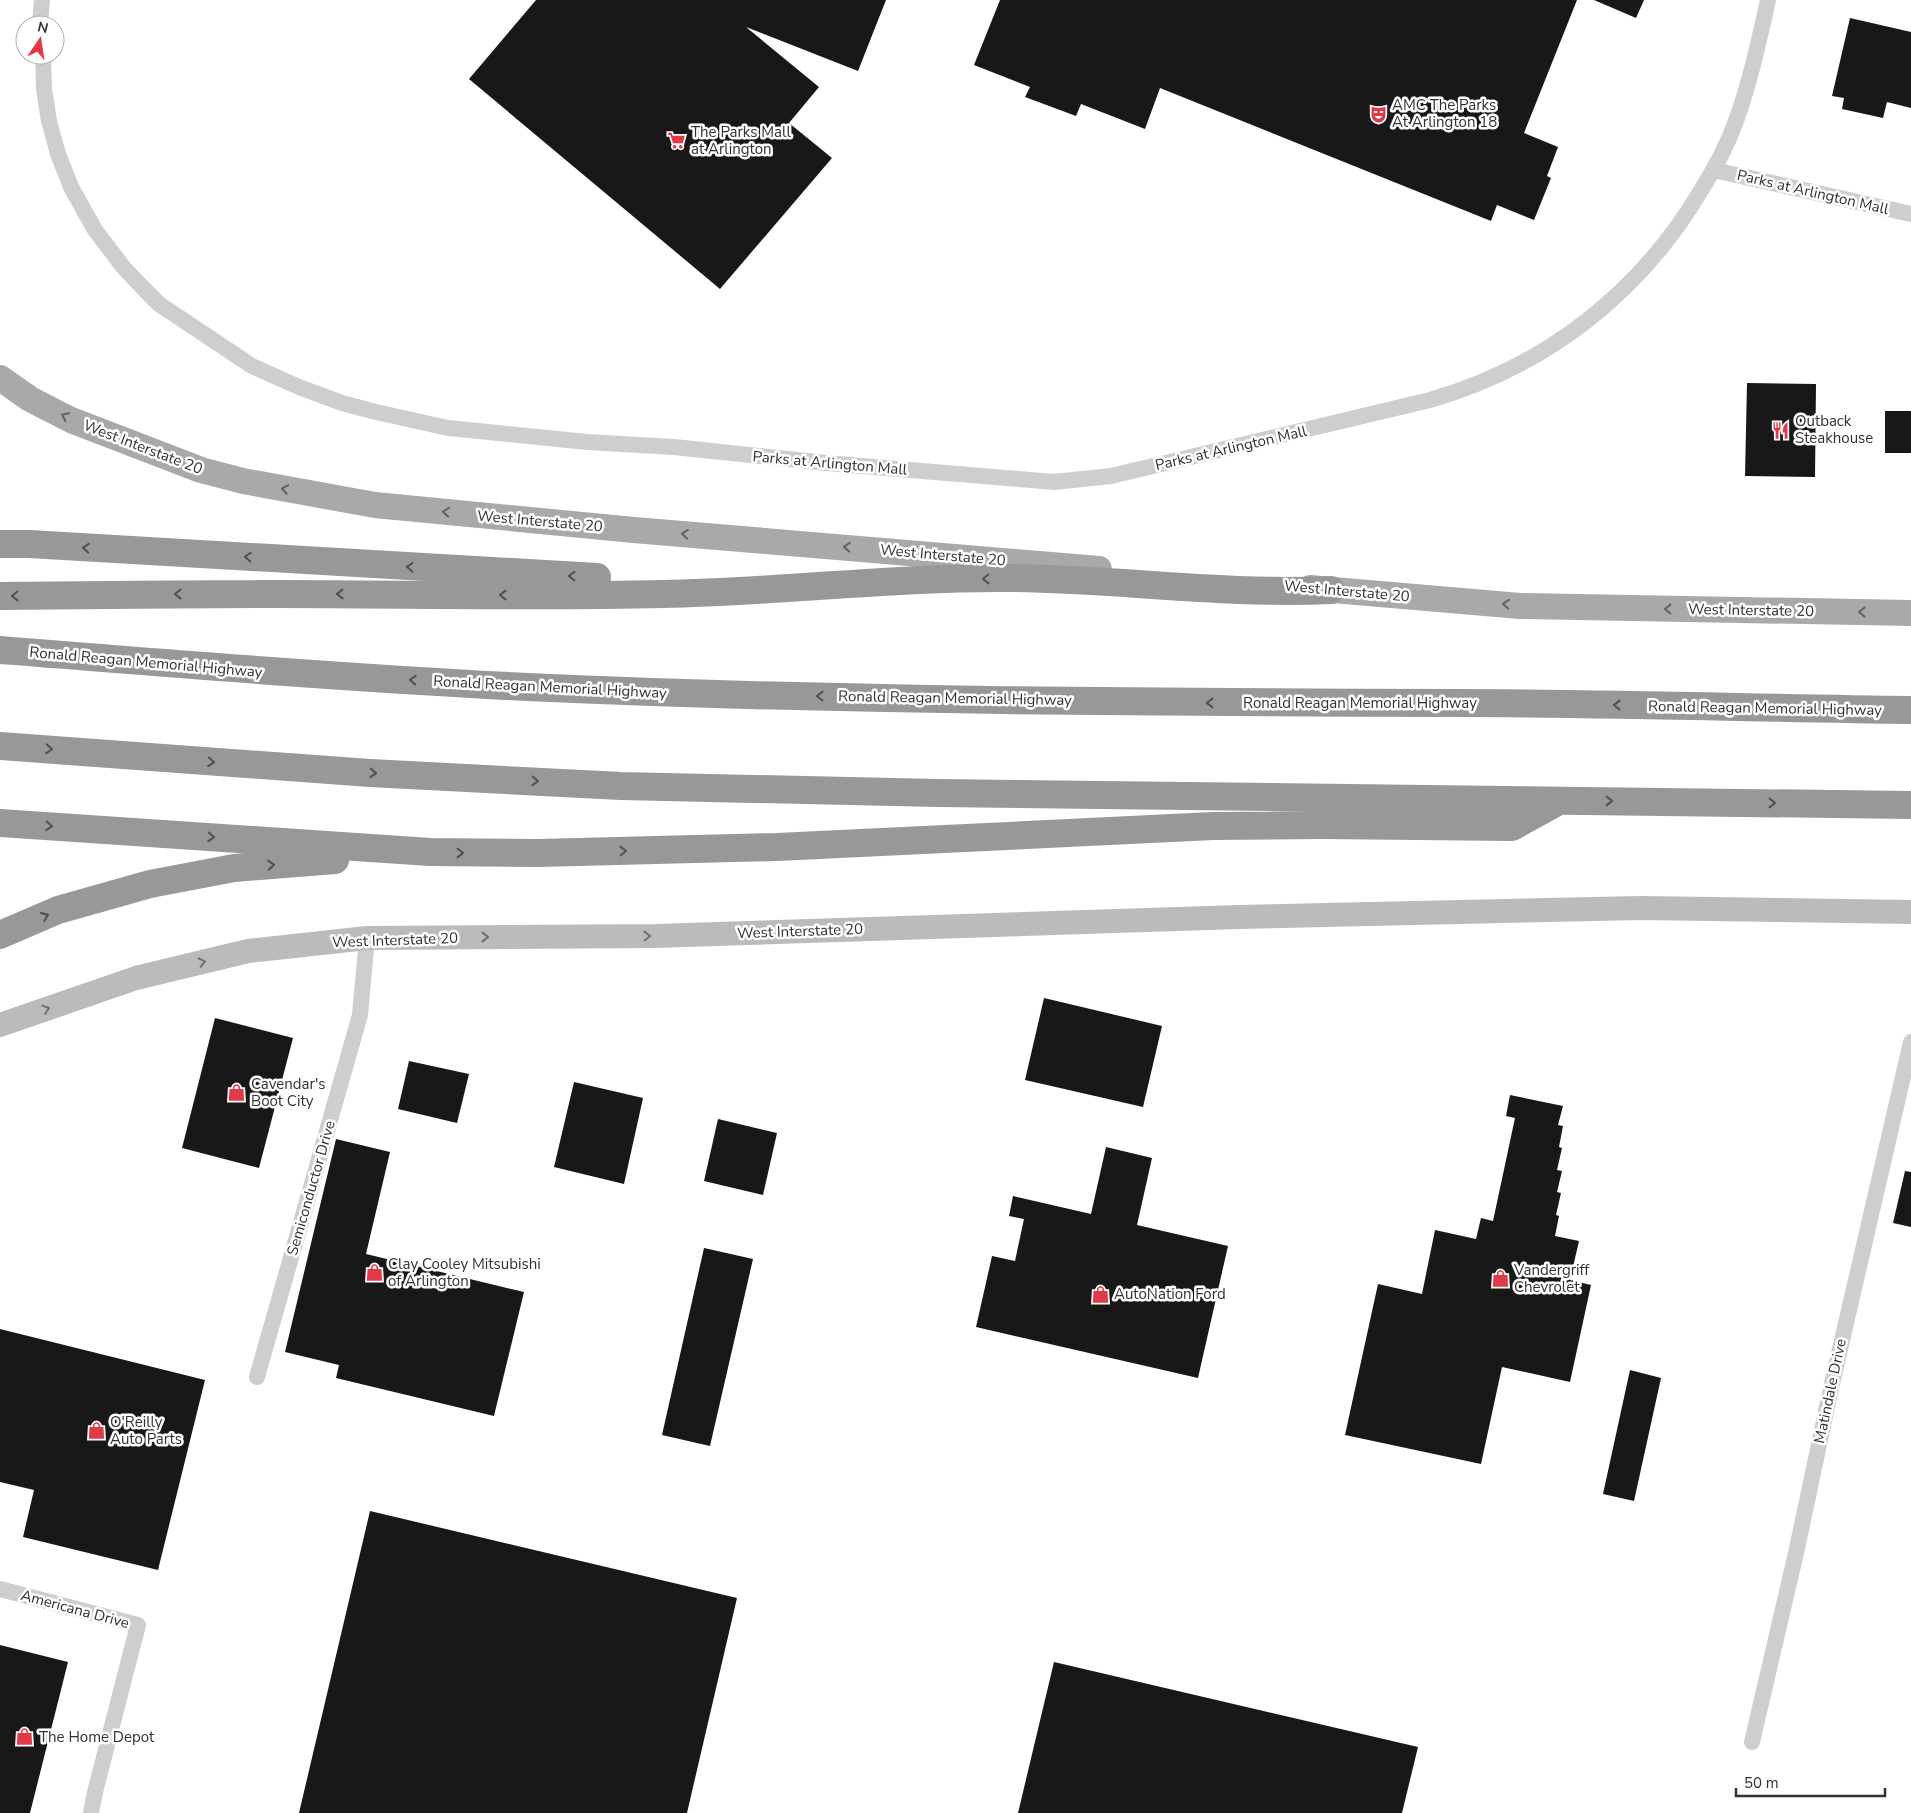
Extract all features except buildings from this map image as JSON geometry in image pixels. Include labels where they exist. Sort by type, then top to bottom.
[{"type":"highway","points":[[0,544],[29,544],[569,576],[676,580],[792,577],[884,581],[1010,578],[1109,581],[1288,592],[1331,590]]},
{"type":"highway","points":[[0,596],[665,594],[801,589],[884,581]]},
{"type":"highway","name":"Ronald Reagan Memorial Highway","points":[[0,650],[300,674],[529,687],[700,693],[997,700],[1455,703],[1911,710]]},
{"type":"highway","points":[[0,746],[370,773],[620,786],[938,793],[1911,805]]},
{"type":"highway","points":[[0,823],[430,852],[538,853],[777,847],[1223,826],[1512,827],[1560,801]]},
{"type":"highway","points":[[0,935],[58,910],[169,880],[234,868],[430,852]]},
{"type":"main road","name":"West Interstate 20","points":[[0,378],[30,399],[71,420],[201,470],[242,481],[375,505],[634,530],[960,556],[1331,590],[1559,607],[1911,614]]},
{"type":"main road","name":"West Interstate 20","points":[[0,1025],[136,978],[239,953],[367,938],[656,936],[1239,917],[1641,908],[1911,912]]},
{"type":"street","points":[[41,15],[42,0]]},
{"type":"street","name":"Parks at Arlington Mall","points":[[44,65],[46,102],[58,154],[71,187],[95,230],[124,268],[159,304],[246,362],[279,380],[342,403],[448,428],[586,442],[674,447],[826,463],[1054,482],[1111,476],[1414,405],[1457,393],[1492,378],[1560,342],[1594,317],[1622,292],[1684,220],[1714,170],[1736,122],[1755,58],[1768,0]]},
{"type":"street","name":"Parks at Arlington Mall","points":[[1714,170],[1911,214]]},
{"type":"street","name":"Semiconductor Drive","points":[[257,1378],[360,1015],[367,938]]},
{"type":"street","name":"Matindale Drive","points":[[1752,1742],[1796,1553],[1830,1388],[1911,1042]]},
{"type":"street","name":"Americana Drive","points":[[0,1589],[138,1625],[95,1792],[92,1813]]},
{"type":"place","name":"AMC The Parks At Arlington 18","points":[[1378,114]]},
{"type":"place","name":"The Parks Mall at Arlington","points":[[677,141]]},
{"type":"place","name":"Outback Steakhouse","points":[[1781,430]]},
{"type":"place","name":"Cavendar's Boot City","points":[[237,1093]]},
{"type":"place","name":"Clay Cooley Mitsubishi of Arlington","points":[[374,1273]]},
{"type":"place","name":"Vandergriff Chevrolet","points":[[1500,1279]]},
{"type":"place","name":"AutoNation Ford","points":[[1100,1294]]},
{"type":"place","name":"O'Reilly Auto Parts","points":[[96,1431]]},
{"type":"place","name":"The Home Depot","points":[[25,1737]]}]
